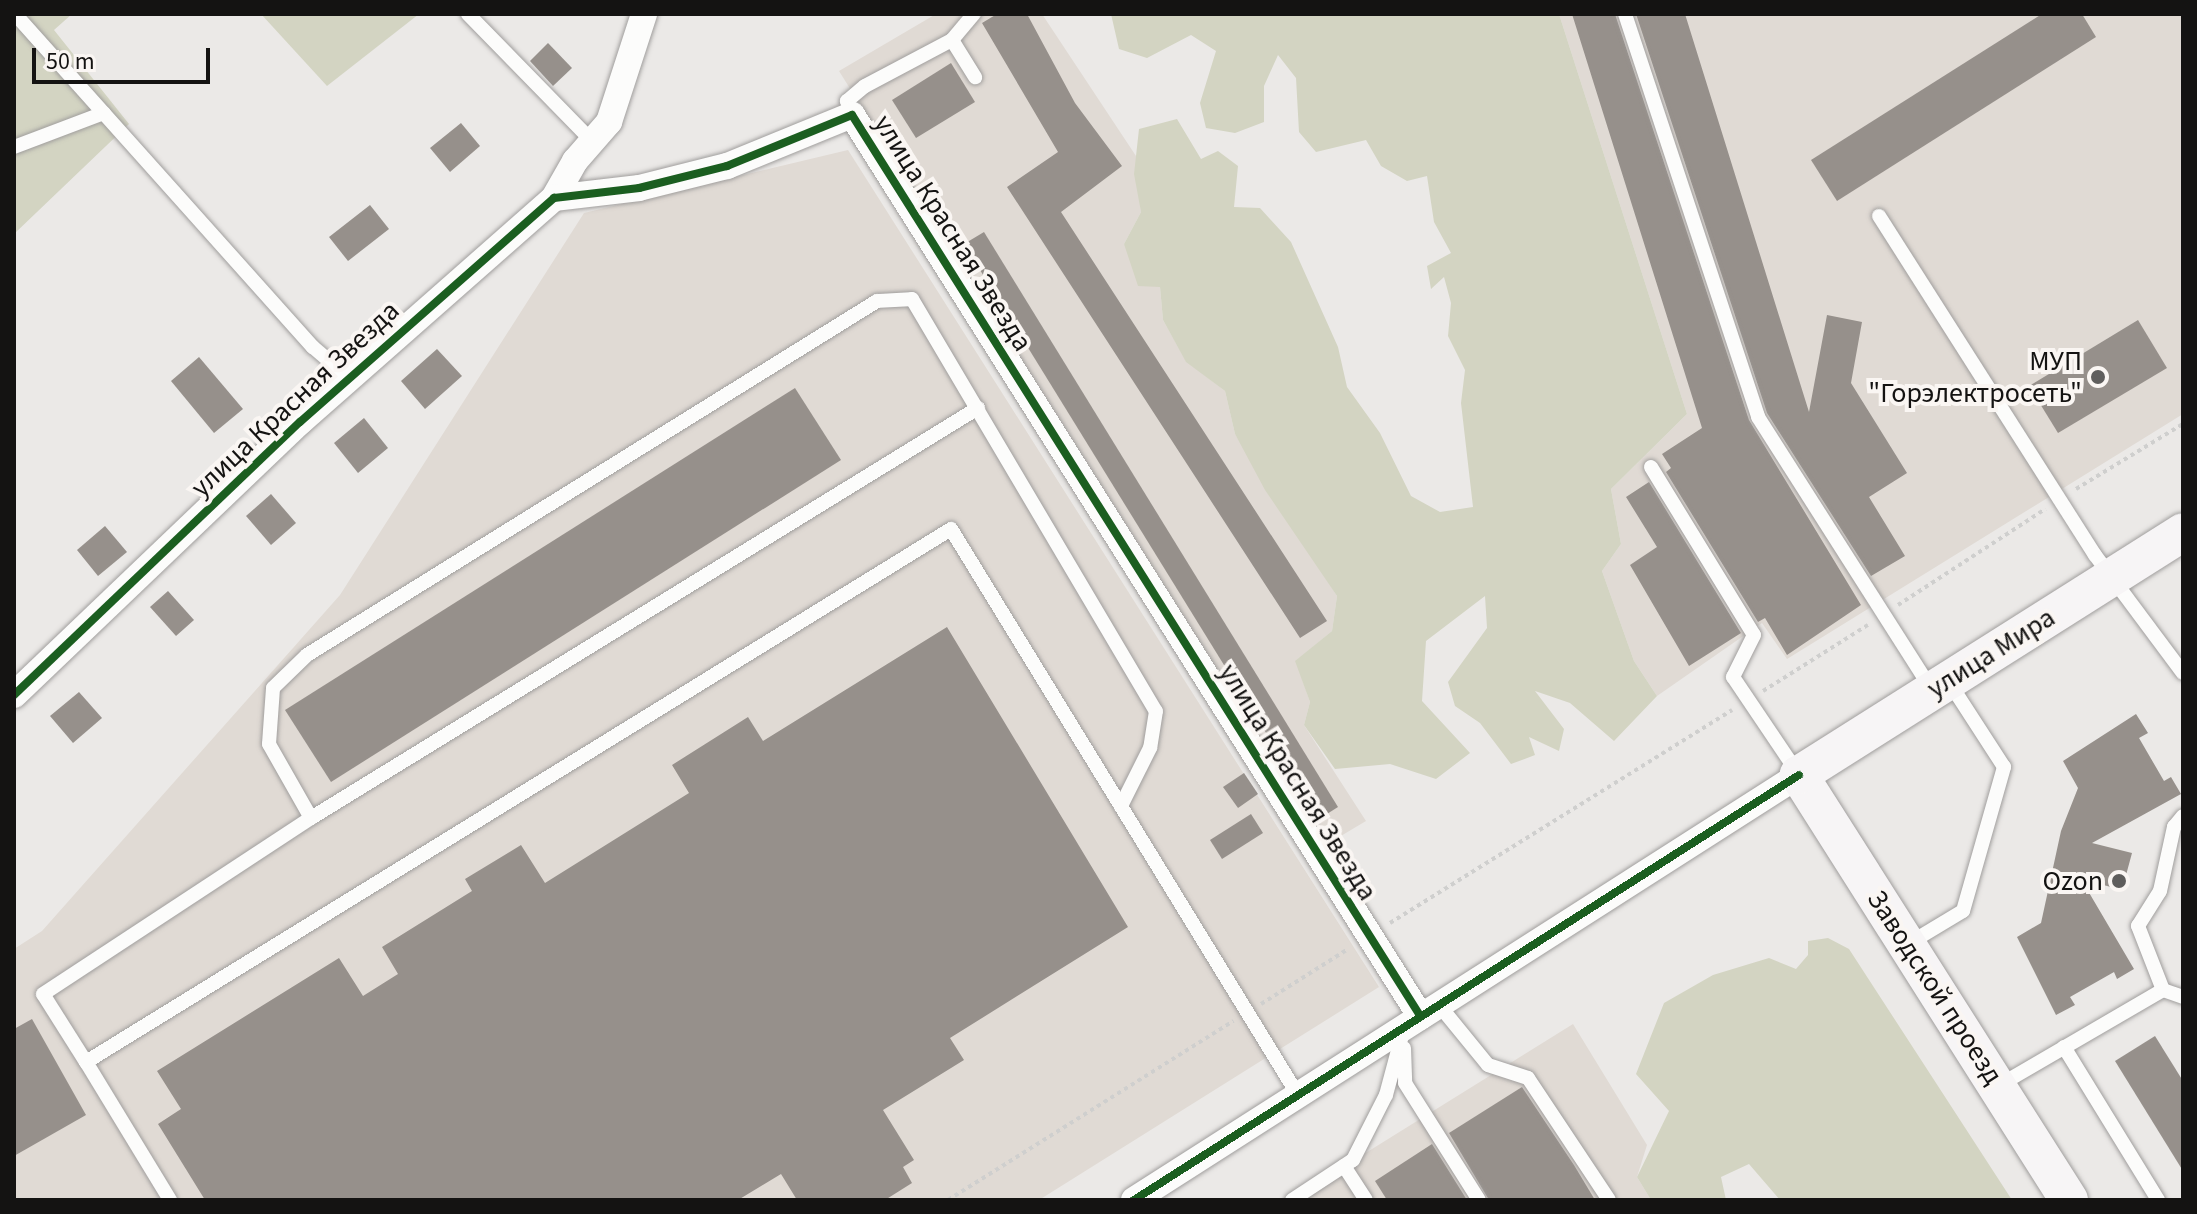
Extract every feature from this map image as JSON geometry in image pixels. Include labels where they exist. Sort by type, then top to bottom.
[{"type":"main road","name":"улица Мира","points":[[1799,775],[2183,532]]},
{"type":"main road","name":"Заводской проезд","points":[[1799,775],[2069,1200]]},
{"type":"street","name":"улица Красная Звезда","points":[[14,695],[348,377],[554,198],[592,141],[609,122],[625,85],[644,14]]},
{"type":"street","name":"улица Красная Звезда","points":[[554,198],[639,188],[727,166],[852,115],[1421,1016]]},
{"type":"street","points":[[1134,1200],[1799,775]]},
{"type":"lane","points":[[15,14],[313,347],[348,377]]},
{"type":"lane","points":[[468,14],[592,141]]},
{"type":"lane","points":[[852,115],[847,101],[865,86],[952,40],[974,14]]},
{"type":"lane","points":[[1625,14],[1758,417],[1881,617],[1940,685],[2004,767],[1963,911],[1907,944]]},
{"type":"lane","points":[[952,40],[975,77]]},
{"type":"lane","points":[[14,147],[104,113]]},
{"type":"lane","points":[[1879,216],[2060,499],[2183,673]]},
{"type":"lane","points":[[311,818],[269,744],[273,688],[307,655],[877,301],[912,299],[1156,711],[1150,748],[1121,806]]},
{"type":"lane","points":[[170,1200],[43,994],[311,818],[978,408]]},
{"type":"lane","points":[[1651,467],[1754,635],[1733,677],[1799,775]]},
{"type":"lane","points":[[86,1062],[951,529],[1298,1095]]},
{"type":"lane","points":[[2163,990],[2138,926],[2160,891],[2174,827],[2183,816]]},
{"type":"lane","points":[[1997,1086],[2163,990],[2183,997]]},
{"type":"lane","points":[[1292,1200],[1344,1166],[1386,1095],[1421,1016]]},
{"type":"lane","points":[[1421,1016],[1405,1083],[1479,1200]]},
{"type":"lane","points":[[1421,1016],[1488,1065],[1528,1078],[1609,1200]]},
{"type":"lane","points":[[2064,1047],[2158,1200]]},
{"type":"lane","points":[[1344,1166],[1366,1200]]},
{"type":"path","points":[[1251,1010],[1881,617],[2060,499],[2183,424]]},
{"type":"path","points":[[948,1200],[1238,1018]]},
{"type":"shaded area","points":[[936,14],[1042,14],[1136,156],[1141,212],[1124,244],[1160,287],[1163,320],[1186,361],[1225,391],[1235,434],[1337,596],[1332,631],[1296,661],[1310,702],[1304,725],[1366,821],[1324,846],[839,71]]},
{"type":"shaded area","name":"МУП \"Горэлектросеть\"","points":[[1559,14],[2183,14],[2183,414],[1787,659],[1762,623],[1657,696],[1634,661],[1602,571],[1621,544],[1611,489],[1687,414]]},
{"type":"shaded area","points":[[848,150],[1379,987],[1039,1200],[14,1200],[14,949],[42,931],[340,595],[584,213]]},
{"type":"shaded area","points":[[1573,1024],[1647,1145],[1637,1177],[1651,1200],[1290,1200]]},
{"type":"green space","points":[[14,14],[72,14],[54,30],[129,124],[14,234]]},
{"type":"green space","points":[[261,14],[419,14],[327,86]]},
{"type":"green space","points":[[1111,14],[1559,14],[1687,414],[1611,489],[1621,544],[1602,571],[1634,661],[1657,696],[1614,741],[1570,703],[1535,691],[1564,729],[1559,751],[1529,737],[1535,755],[1511,764],[1480,723],[1455,706],[1448,682],[1487,628],[1485,596],[1426,641],[1422,701],[1470,753],[1436,779],[1390,764],[1335,769],[1304,725],[1310,702],[1295,661],[1332,631],[1337,596],[1265,490],[1235,434],[1225,391],[1186,362],[1163,320],[1160,287],[1138,286],[1124,244],[1141,212],[1134,174],[1139,129],[1177,119],[1201,159],[1218,151],[1238,166],[1234,207],[1260,208],[1291,242],[1338,347],[1347,387],[1380,433],[1411,496],[1440,512],[1473,507],[1461,403],[1465,370],[1448,336],[1451,303],[1444,277],[1431,289],[1427,266],[1451,253],[1434,222],[1427,176],[1407,181],[1381,166],[1366,140],[1316,152],[1299,132],[1296,78],[1278,55],[1264,86],[1264,122],[1235,133],[1206,128],[1200,103],[1216,51],[1191,35],[1147,58],[1119,49]]},
{"type":"green space","points":[[1828,938],[1849,949],[2012,1200],[1780,1200],[1749,1164],[1721,1177],[1726,1200],[1651,1200],[1637,1177],[1669,1111],[1636,1074],[1664,1003],[1713,975],[1769,958],[1796,969],[1808,955],[1808,941]]},
{"type":"building","points":[[997,14],[1027,14],[1075,103],[1122,166],[1061,212],[1327,621],[1300,638],[1007,187],[1058,152],[982,23]]},
{"type":"building","points":[[1572,14],[1615,14],[1749,420],[1861,605],[1787,655],[1765,618],[1758,622],[1666,472],[1671,468],[1662,454],[1702,428]]},
{"type":"building","points":[[1636,14],[1685,14],[1809,412],[1827,315],[1862,322],[1851,383],[1907,473],[1869,497],[1905,556],[1871,576],[1767,413]]},
{"type":"building","points":[[2042,14],[2082,14],[2096,37],[1837,201],[1811,160]]},
{"type":"building","points":[[548,43],[572,68],[553,86],[530,61]]},
{"type":"building","points":[[951,63],[975,102],[916,138],[892,100]]},
{"type":"building","points":[[461,123],[480,146],[450,172],[430,148]]},
{"type":"building","points":[[370,205],[389,229],[348,261],[329,237]]},
{"type":"building","points":[[984,232],[1338,807],[1319,819],[964,244]]},
{"type":"building","name":"МУП \"Горэлектросеть\"","points":[[2138,320],[2167,368],[2058,433],[2029,386]]},
{"type":"building","points":[[437,349],[462,376],[425,409],[401,381]]},
{"type":"building","points":[[199,357],[243,409],[214,433],[171,381]]},
{"type":"building","points":[[795,388],[841,460],[331,782],[285,710]]},
{"type":"building","points":[[364,418],[388,448],[358,473],[334,443]]},
{"type":"building","points":[[1649,482],[1741,633],[1689,666],[1630,565],[1657,547],[1626,497]]},
{"type":"building","points":[[271,494],[296,523],[271,545],[246,516]]},
{"type":"building","points":[[105,526],[127,552],[98,576],[77,550]]},
{"type":"building","points":[[168,591],[194,620],[176,636],[150,607]]},
{"type":"building","points":[[947,627],[1128,927],[950,1038],[964,1060],[883,1110],[914,1160],[903,1167],[912,1183],[885,1200],[797,1200],[781,1174],[738,1200],[205,1200],[158,1124],[181,1109],[157,1071],[339,958],[363,996],[398,974],[382,947],[472,891],[465,879],[521,845],[545,883],[689,793],[672,765],[748,717],[763,741]]},
{"type":"building","points":[[79,692],[102,718],[73,743],[50,716]]},
{"type":"building","points":[[2136,714],[2148,733],[2139,738],[2164,781],[2171,777],[2181,794],[2092,843],[2132,853],[2122,890],[2081,879],[2134,969],[2117,979],[2114,972],[2070,997],[2075,1005],[2056,1015],[2017,937],[2041,923],[2061,831],[2078,788],[2063,761]]},
{"type":"building","points":[[1244,773],[1258,794],[1238,808],[1223,787]]},
{"type":"building","points":[[1251,814],[1263,833],[1222,859],[1210,840]]},
{"type":"building","points":[[32,1019],[86,1115],[14,1156],[14,1029]]},
{"type":"building","points":[[2155,1036],[2183,1081],[2183,1171],[2115,1061]]},
{"type":"building","points":[[1522,1087],[1595,1200],[1489,1200],[1449,1133]]},
{"type":"building","points":[[1432,1144],[1467,1200],[1387,1200],[1375,1181]]},
{"type":"cycle path","points":[[14,695],[300,422],[554,198],[639,188],[727,166],[852,115],[1421,1017]]},
{"type":"cycle path","points":[[1134,1200],[1799,775]]},
{"type":"place","name":"МУП \"Горэлектросеть\"","points":[[2098,377]]},
{"type":"place","name":"Ozon","points":[[2119,881]]}]
